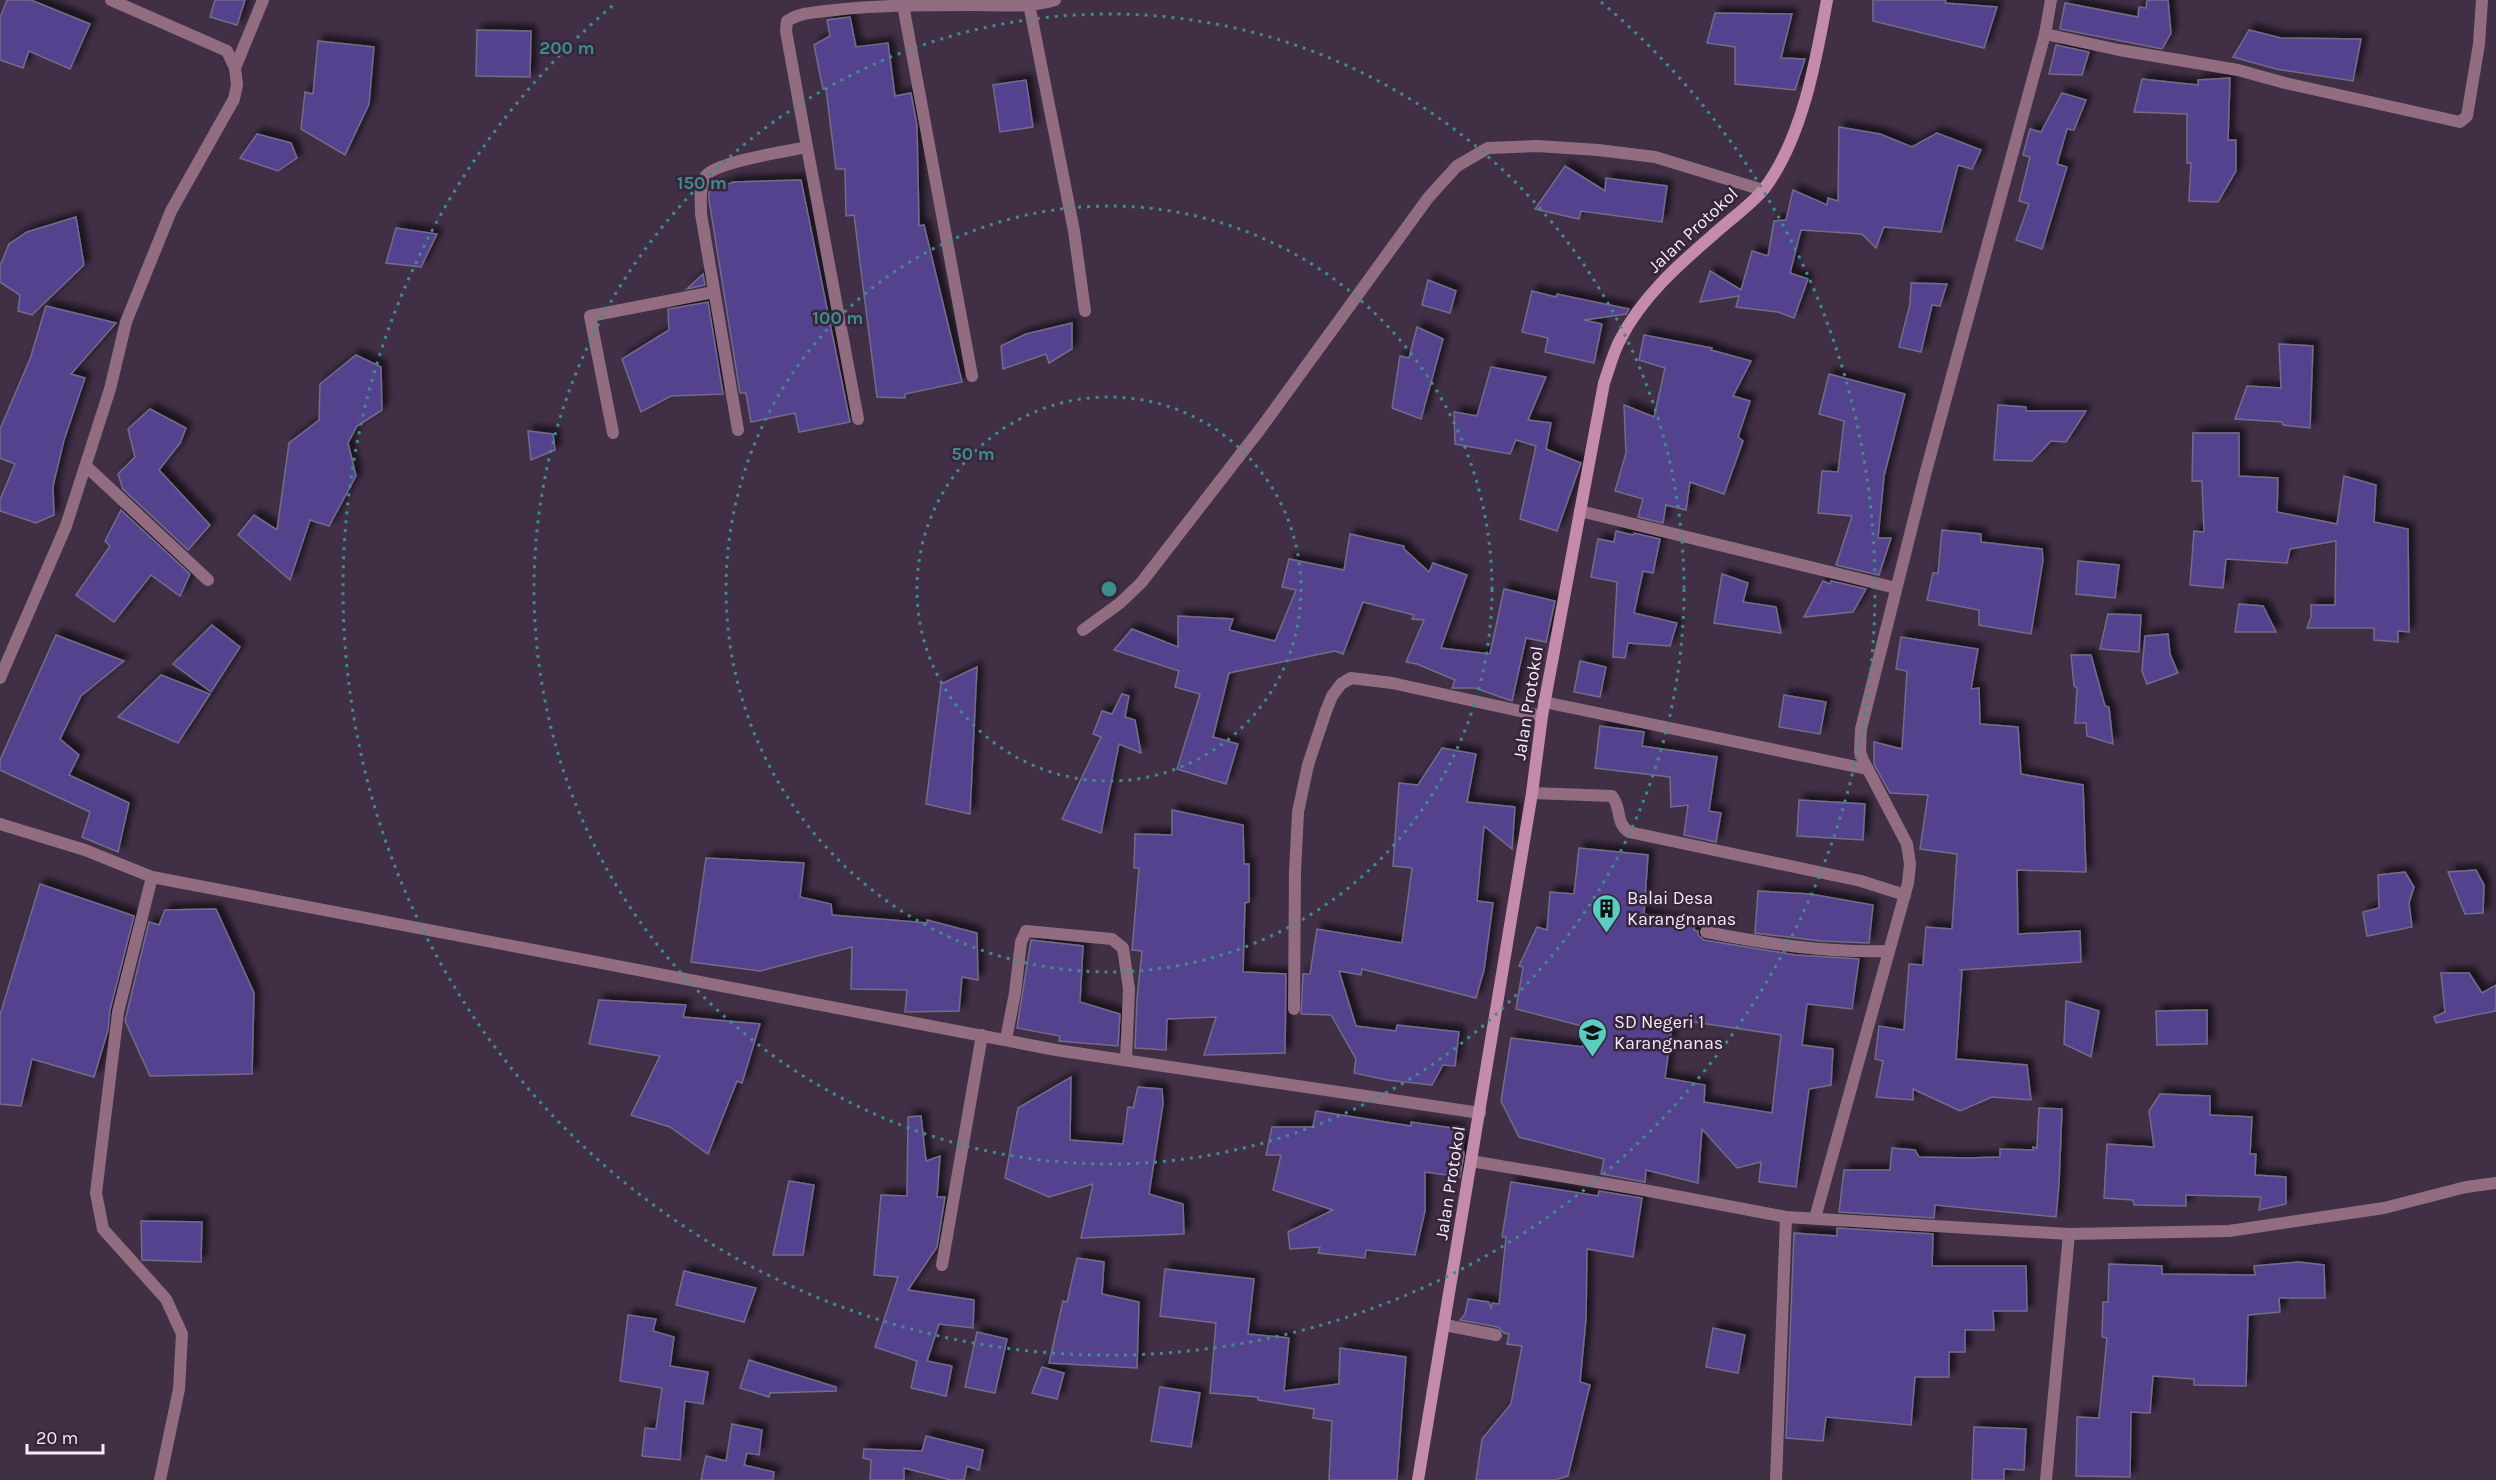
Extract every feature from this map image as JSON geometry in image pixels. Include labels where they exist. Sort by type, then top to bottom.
[{"type":"street","points":[[0,678],[66,526],[87,467],[110,389],[126,322],[171,211],[234,99],[237,86],[232,60],[221,48],[111,0]]},
{"type":"street","points":[[235,68],[263,0]]},
{"type":"street","points":[[858,419],[786,31],[787,21],[797,14],[903,5],[1029,4],[1056,0]]},
{"type":"street","name":"Jalan Protokol","points":[[1418,1480],[1532,793],[1544,702],[1604,383],[1619,340],[1641,306],[1680,264],[1763,190],[1784,154],[1802,110],[1814,69],[1827,0]]},
{"type":"street","points":[[1815,1218],[1905,894],[1910,864],[1907,844],[1860,752],[1861,729],[1896,588],[2045,34],[2051,0]]},
{"type":"street","points":[[2045,34],[2119,50],[2238,70],[2285,83],[2460,122],[2467,116],[2479,44],[2482,0]]},
{"type":"street","points":[[1029,4],[1074,231],[1085,311]]},
{"type":"street","points":[[903,5],[972,376]]},
{"type":"street","points":[[1083,630],[1142,584],[1260,428],[1428,198],[1457,166],[1488,148],[1537,146],[1598,150],[1654,157],[1763,190]]},
{"type":"street","points":[[738,430],[701,214],[704,177],[719,167],[807,147]]},
{"type":"street","points":[[613,432],[590,316],[714,292]]},
{"type":"street","points":[[87,467],[208,580]]},
{"type":"street","points":[[1580,511],[1896,588]]},
{"type":"street","points":[[1294,1009],[1298,812],[1311,754],[1332,696],[1341,684],[1351,678],[1384,681],[1542,716]]},
{"type":"street","points":[[1544,702],[1867,769]]},
{"type":"street","points":[[1532,793],[1612,796],[1618,804],[1622,825],[1629,832],[1861,881],[1905,894]]},
{"type":"street","points":[[0,824],[85,850],[152,877],[1056,1050],[1480,1113]]},
{"type":"street","points":[[152,877],[118,1012],[96,1193],[103,1229],[166,1299],[182,1334],[179,1389],[160,1480]]},
{"type":"street","points":[[1006,1039],[1015,993],[1021,942],[1026,931],[1112,939],[1123,948],[1129,989],[1126,1060]]},
{"type":"street","points":[[1706,932],[1812,949],[1851,952],[1889,951]]},
{"type":"street","points":[[942,1265],[982,1035]]},
{"type":"street","points":[[1471,1161],[1786,1217],[2069,1234],[2229,1231],[2384,1208],[2466,1187],[2496,1183]]},
{"type":"street","points":[[1776,1480],[1786,1217]]},
{"type":"street","points":[[2046,1480],[2069,1234]]},
{"type":"street","points":[[1445,1324],[1496,1335]]},
{"type":"building","points":[[7,0],[31,0],[90,24],[70,69],[29,51],[23,68],[0,60],[0,18]]},
{"type":"building","points":[[215,0],[245,0],[237,25],[210,17]]},
{"type":"building","points":[[1873,0],[1946,0],[1945,3],[1997,7],[1984,48],[1873,21]]},
{"type":"building","points":[[2147,0],[2168,0],[2171,33],[2162,49],[2060,29],[2065,3],[2138,17],[2139,7],[2146,8]]},
{"type":"building","points":[[1715,13],[1792,14],[1781,58],[1805,59],[1795,90],[1735,84],[1735,47],[1707,43]]},
{"type":"building","points":[[850,17],[856,47],[888,43],[895,96],[911,93],[917,126],[919,226],[924,225],[962,382],[905,394],[905,398],[877,397],[854,215],[846,216],[845,169],[836,169],[826,89],[823,89],[814,45],[830,36],[827,20]]},
{"type":"building","points":[[477,30],[531,31],[530,77],[476,76]]},
{"type":"building","points":[[2249,30],[2281,38],[2361,39],[2353,81],[2276,69],[2233,57]]},
{"type":"building","points":[[318,41],[374,47],[369,104],[345,155],[301,129],[305,92],[313,94]]},
{"type":"building","points":[[2056,45],[2089,52],[2082,75],[2049,74]]},
{"type":"building","points":[[2230,78],[2228,140],[2236,140],[2236,171],[2218,202],[2189,201],[2191,163],[2187,163],[2187,114],[2134,112],[2142,79],[2198,85],[2198,80]]},
{"type":"building","points":[[1026,80],[1033,127],[1000,132],[993,85]]},
{"type":"building","points":[[2062,93],[2086,100],[2074,130],[2067,129],[2057,164],[2067,167],[2042,249],[2016,240],[2029,204],[2019,201],[2030,157],[2023,155],[2030,129],[2041,132]]},
{"type":"building","points":[[1839,127],[1880,134],[1912,147],[1937,133],[1981,150],[1972,169],[1958,165],[1941,232],[1884,227],[1876,248],[1862,234],[1801,230],[1790,273],[1808,279],[1794,318],[1778,312],[1736,307],[1739,296],[1700,302],[1710,271],[1741,290],[1752,251],[1768,256],[1774,221],[1786,220],[1793,190],[1827,205],[1828,198],[1838,201]]},
{"type":"building","points":[[257,134],[291,143],[297,158],[278,171],[240,158]]},
{"type":"building","points":[[1565,166],[1605,191],[1606,178],[1667,186],[1662,222],[1581,211],[1579,219],[1535,209]]},
{"type":"building","points":[[801,180],[850,422],[799,432],[795,413],[751,422],[746,393],[740,393],[709,192],[733,182]]},
{"type":"building","points":[[76,217],[84,265],[32,315],[18,311],[20,295],[0,282],[0,266],[9,244],[27,232]]},
{"type":"building","points":[[396,228],[437,234],[421,267],[386,263]]},
{"type":"building","points":[[703,274],[705,285],[687,289]]},
{"type":"building","points":[[1428,280],[1456,291],[1450,313],[1422,305]]},
{"type":"building","points":[[1911,283],[1947,284],[1940,306],[1932,305],[1921,352],[1899,347],[1910,304]]},
{"type":"building","points":[[1532,291],[1629,309],[1626,314],[1584,320],[1602,324],[1594,363],[1545,352],[1548,338],[1522,332]]},
{"type":"building","points":[[708,302],[723,394],[671,396],[641,412],[622,359],[669,330],[668,309]]},
{"type":"building","points":[[46,306],[116,323],[71,374],[85,378],[64,440],[53,486],[54,515],[36,523],[0,511],[0,500],[15,464],[0,458],[0,429],[30,359]]},
{"type":"building","points":[[1072,323],[1072,349],[1049,363],[1046,354],[1003,369],[1001,346],[1026,334]]},
{"type":"building","points":[[1417,327],[1443,339],[1421,419],[1392,408],[1400,356],[1409,358]]},
{"type":"building","points":[[1644,335],[1712,348],[1711,350],[1751,361],[1733,396],[1750,401],[1738,437],[1743,441],[1724,494],[1690,482],[1686,510],[1666,505],[1663,523],[1638,517],[1643,499],[1615,491],[1626,453],[1624,405],[1654,417],[1665,368],[1639,360]]},
{"type":"building","points":[[2279,344],[2313,346],[2310,428],[2283,425],[2282,422],[2235,419],[2247,386],[2281,388]]},
{"type":"building","points":[[356,355],[381,367],[382,410],[357,426],[348,443],[356,476],[329,526],[310,520],[290,580],[238,535],[254,515],[277,530],[289,443],[319,420],[320,384]]},
{"type":"building","points":[[1491,367],[1546,377],[1528,420],[1551,423],[1546,449],[1581,463],[1557,531],[1520,519],[1536,446],[1516,440],[1510,454],[1455,444],[1454,412],[1477,416]]},
{"type":"building","points":[[1829,374],[1905,394],[1884,476],[1878,538],[1891,538],[1879,575],[1836,565],[1852,516],[1818,513],[1822,471],[1838,472],[1844,421],[1819,414]]},
{"type":"building","points":[[1998,405],[2026,407],[2026,411],[2086,411],[2066,442],[2051,441],[2032,461],[1994,460]]},
{"type":"building","points":[[150,409],[186,428],[180,443],[159,470],[210,525],[188,550],[123,489],[118,474],[135,457],[128,429]]},
{"type":"building","points":[[528,431],[553,434],[555,450],[531,460]]},
{"type":"building","points":[[2193,433],[2239,433],[2239,476],[2278,478],[2277,512],[2337,524],[2344,476],[2376,485],[2374,522],[2408,529],[2409,632],[2398,631],[2398,642],[2374,640],[2374,628],[2307,628],[2311,617],[2311,605],[2335,605],[2336,541],[2290,549],[2287,563],[2226,559],[2223,588],[2190,585],[2194,531],[2204,532],[2202,481],[2192,481]]},
{"type":"building","points":[[121,510],[190,574],[180,596],[151,575],[114,622],[76,595],[110,546],[105,541]]},
{"type":"building","points":[[1942,530],[1981,534],[1981,542],[2042,549],[2043,560],[2031,634],[1979,625],[1979,610],[1927,600],[1933,573],[1938,573]]},
{"type":"building","points":[[1616,531],[1660,539],[1653,573],[1643,571],[1634,613],[1677,623],[1670,646],[1628,643],[1625,658],[1613,657],[1617,582],[1591,577],[1598,539],[1614,542]]},
{"type":"building","points":[[1350,534],[1404,546],[1404,549],[1429,572],[1433,563],[1467,575],[1441,648],[1490,654],[1504,589],[1555,601],[1546,642],[1526,638],[1512,701],[1475,688],[1452,688],[1455,680],[1417,664],[1406,662],[1424,620],[1412,619],[1414,615],[1363,602],[1343,654],[1335,651],[1229,673],[1213,737],[1238,744],[1226,784],[1177,769],[1200,694],[1175,687],[1179,671],[1114,650],[1132,629],[1178,647],[1178,616],[1233,619],[1229,630],[1275,641],[1296,590],[1282,587],[1289,559],[1344,570]]},
{"type":"building","points":[[2078,561],[2119,565],[2115,598],[2076,594]]},
{"type":"building","points":[[1722,574],[1748,583],[1743,602],[1776,607],[1781,633],[1714,623]]},
{"type":"building","points":[[1823,581],[1866,589],[1853,612],[1804,617]]},
{"type":"building","points":[[2239,604],[2263,606],[2276,632],[2235,632]]},
{"type":"building","points":[[2108,614],[2141,615],[2139,652],[2100,649]]},
{"type":"building","points":[[212,625],[240,647],[211,692],[173,664]]},
{"type":"building","points":[[2168,634],[2170,654],[2178,673],[2147,684],[2142,671],[2145,636]]},
{"type":"building","points":[[56,635],[124,661],[81,696],[60,739],[79,755],[69,775],[129,803],[118,852],[82,837],[90,812],[0,770],[0,760]]},
{"type":"building","points":[[1901,637],[1978,649],[1971,689],[1979,688],[1980,724],[2018,727],[2021,774],[2083,785],[2086,872],[2017,870],[2018,934],[2080,931],[2081,962],[1959,970],[1962,971],[1956,1059],[2027,1065],[2031,1100],[1992,1097],[1960,1111],[1913,1089],[1913,1100],[1876,1097],[1883,1061],[1875,1059],[1879,1026],[1904,1030],[1909,964],[1923,965],[1926,927],[1952,929],[1957,854],[1920,849],[1928,795],[1890,793],[1874,764],[1874,742],[1902,749],[1907,671],[1896,669]]},
{"type":"building","points":[[2071,655],[2091,655],[2105,706],[2109,707],[2113,744],[2087,736],[2086,723],[2075,723],[2077,688],[2074,686]]},
{"type":"building","points":[[1580,661],[1606,667],[1600,697],[1574,692]]},
{"type":"building","points":[[977,667],[970,814],[926,804],[941,684]]},
{"type":"building","points":[[161,675],[210,694],[178,743],[118,717]]},
{"type":"building","points":[[1122,694],[1129,696],[1125,717],[1135,720],[1141,753],[1119,744],[1101,833],[1062,819],[1101,737],[1093,734],[1102,711],[1112,714]]},
{"type":"building","points":[[1784,695],[1826,702],[1820,734],[1779,727]]},
{"type":"building","points":[[1600,726],[1644,732],[1642,746],[1717,757],[1709,811],[1721,813],[1716,842],[1684,835],[1688,805],[1671,807],[1670,777],[1595,768]]},
{"type":"building","points":[[1442,748],[1476,754],[1467,802],[1515,807],[1512,849],[1484,826],[1477,901],[1493,903],[1484,970],[1476,998],[1362,969],[1361,975],[1339,971],[1356,1026],[1396,1031],[1397,1025],[1459,1032],[1455,1066],[1443,1065],[1432,1085],[1387,1080],[1354,1073],[1356,1059],[1331,1015],[1301,1014],[1303,974],[1310,974],[1317,929],[1402,943],[1412,868],[1393,866],[1399,783],[1418,785]]},
{"type":"building","points":[[1799,800],[1865,804],[1863,840],[1797,836]]},
{"type":"building","points":[[1172,810],[1243,825],[1244,864],[1249,864],[1249,902],[1245,903],[1243,972],[1286,974],[1285,1053],[1204,1055],[1216,1017],[1167,1019],[1166,1050],[1135,1048],[1142,951],[1132,950],[1139,868],[1134,868],[1135,834],[1172,835]]},
{"type":"building","points":[[1579,848],[1648,855],[1644,914],[1695,924],[1694,930],[1698,931],[1698,935],[1704,940],[1796,955],[1859,959],[1852,1009],[1807,1004],[1802,1045],[1833,1049],[1831,1085],[1809,1089],[1796,1187],[1759,1182],[1761,1162],[1737,1168],[1702,1129],[1698,1183],[1646,1170],[1645,1182],[1601,1174],[1604,1159],[1519,1137],[1501,1101],[1511,1038],[1583,1047],[1586,1027],[1516,1009],[1523,967],[1519,966],[1537,927],[1547,930],[1550,892],[1574,894]],"holes":[[[1673,1019],[1781,1035],[1772,1113],[1704,1102],[1705,1085],[1665,1078]]]},
{"type":"building","points":[[706,858],[804,863],[800,897],[831,904],[832,915],[927,923],[927,920],[977,933],[978,980],[962,977],[959,1011],[905,1012],[907,990],[851,989],[852,947],[760,971],[691,962]]},
{"type":"building","points":[[2476,870],[2484,885],[2483,913],[2465,914],[2448,872]]},
{"type":"building","points":[[2405,872],[2414,887],[2409,903],[2412,927],[2367,936],[2363,912],[2379,908],[2378,875]]},
{"type":"building","points":[[40,884],[134,916],[110,1010],[108,1030],[94,1077],[32,1059],[21,1106],[0,1104],[0,1015]]},
{"type":"building","points":[[1758,891],[1810,894],[1873,905],[1869,943],[1821,941],[1755,933]]},
{"type":"building","points":[[216,909],[254,993],[252,1074],[150,1076],[125,1021],[149,922],[159,925],[165,910]]},
{"type":"building","points":[[1031,940],[1083,946],[1080,1002],[1120,1014],[1118,1046],[1059,1041],[1060,1036],[1017,1028]]},
{"type":"building","points":[[2441,973],[2469,973],[2482,993],[2496,985],[2496,1011],[2436,1023],[2434,1017],[2445,1012]]},
{"type":"building","points":[[599,1000],[686,1005],[683,1017],[760,1024],[742,1083],[737,1081],[708,1154],[670,1127],[631,1115],[660,1056],[589,1044]]},
{"type":"building","points":[[2066,1001],[2099,1011],[2091,1057],[2064,1044]]},
{"type":"building","points":[[2207,1010],[2207,1044],[2157,1045],[2156,1011]]},
{"type":"building","points":[[1071,1077],[1070,1140],[1123,1144],[1128,1107],[1133,1108],[1138,1087],[1162,1089],[1163,1104],[1149,1194],[1183,1204],[1184,1234],[1081,1238],[1093,1184],[1049,1197],[1005,1178],[1018,1108]]},
{"type":"building","points":[[2160,1094],[2210,1096],[2210,1115],[2252,1117],[2250,1154],[2256,1154],[2255,1175],[2286,1177],[2286,1204],[2259,1210],[2261,1197],[2186,1195],[2186,1206],[2134,1205],[2133,1200],[2104,1198],[2107,1144],[2154,1147],[2149,1111]]},
{"type":"building","points":[[2039,1108],[2062,1109],[2056,1217],[1935,1205],[1934,1218],[1839,1212],[1844,1170],[1890,1170],[1892,1148],[1915,1150],[1919,1157],[1968,1158],[2000,1157],[2000,1149],[2033,1150],[2033,1147],[2037,1148]]},
{"type":"building","points":[[1316,1111],[1411,1126],[1411,1122],[1459,1129],[1464,1154],[1460,1177],[1425,1172],[1425,1211],[1415,1255],[1366,1250],[1365,1258],[1318,1253],[1320,1247],[1290,1249],[1288,1232],[1333,1210],[1273,1190],[1281,1155],[1266,1155],[1272,1127],[1313,1127]]},
{"type":"building","points":[[921,1116],[926,1161],[940,1156],[937,1197],[945,1197],[937,1247],[908,1290],[974,1300],[973,1328],[939,1324],[927,1361],[952,1366],[946,1396],[911,1388],[917,1361],[875,1347],[898,1277],[874,1275],[881,1195],[907,1196],[908,1117]]},
{"type":"building","points":[[789,1181],[814,1185],[803,1255],[773,1255]]},
{"type":"building","points":[[1511,1182],[1598,1196],[1599,1191],[1642,1198],[1633,1257],[1587,1249],[1586,1319],[1580,1382],[1590,1385],[1568,1476],[1555,1480],[1476,1480],[1482,1439],[1511,1404],[1522,1346],[1507,1344],[1509,1334],[1504,1333],[1498,1327],[1460,1320],[1465,1314],[1468,1299],[1489,1302],[1491,1309],[1492,1303],[1499,1304],[1506,1237],[1502,1237]]},
{"type":"building","points":[[141,1221],[202,1222],[201,1262],[142,1260]]},
{"type":"building","points":[[1837,1228],[1933,1234],[1932,1266],[2026,1266],[2027,1311],[1993,1311],[1994,1330],[1965,1330],[1965,1352],[1949,1352],[1949,1377],[1915,1377],[1911,1425],[1826,1417],[1823,1441],[1786,1438],[1794,1233],[1837,1236]]},
{"type":"building","points":[[1077,1258],[1104,1262],[1102,1294],[1139,1302],[1137,1368],[1049,1363],[1063,1301],[1067,1302]]},
{"type":"building","points":[[2299,1262],[2324,1265],[2325,1298],[2279,1298],[2280,1312],[2248,1315],[2246,1386],[2194,1385],[2194,1379],[2153,1376],[2150,1413],[2131,1412],[2130,1477],[2076,1476],[2077,1417],[2099,1418],[2107,1338],[2102,1337],[2103,1302],[2108,1302],[2109,1264],[2162,1266],[2162,1274],[2255,1275],[2254,1266]]},
{"type":"building","points":[[1165,1269],[1254,1279],[1248,1334],[1289,1338],[1284,1391],[1339,1384],[1340,1348],[1406,1357],[1397,1480],[1329,1480],[1332,1421],[1313,1418],[1314,1409],[1258,1400],[1258,1397],[1210,1393],[1216,1323],[1160,1316]]},
{"type":"building","points":[[684,1271],[756,1288],[744,1322],[676,1305]]},
{"type":"building","points":[[628,1315],[656,1319],[653,1331],[674,1337],[670,1366],[708,1372],[703,1404],[685,1401],[680,1460],[642,1456],[645,1428],[656,1429],[662,1388],[620,1381]]},
{"type":"building","points":[[1713,1328],[1745,1335],[1738,1373],[1706,1367]]},
{"type":"building","points":[[977,1332],[1007,1339],[995,1393],[965,1387]]},
{"type":"building","points":[[749,1360],[836,1387],[836,1391],[770,1393],[769,1397],[740,1388]]},
{"type":"building","points":[[1042,1367],[1064,1373],[1057,1399],[1032,1393]]},
{"type":"building","points":[[1160,1387],[1200,1393],[1191,1447],[1151,1441]]},
{"type":"building","points":[[732,1424],[762,1430],[759,1455],[747,1453],[744,1465],[774,1472],[773,1480],[701,1480],[706,1456],[726,1461]]},
{"type":"building","points":[[1974,1427],[2026,1429],[2024,1470],[2004,1469],[2004,1480],[1972,1480]]},
{"type":"building","points":[[926,1436],[983,1450],[979,1470],[967,1466],[964,1480],[951,1480],[904,1468],[904,1480],[870,1480],[871,1460],[863,1458],[864,1449],[922,1451]]},
{"type":"place","name":"Balai Desa Karangnanas","points":[[1606,934]]},
{"type":"place","name":"SD Negeri 1 Karangnanas","points":[[1593,1058]]}]
